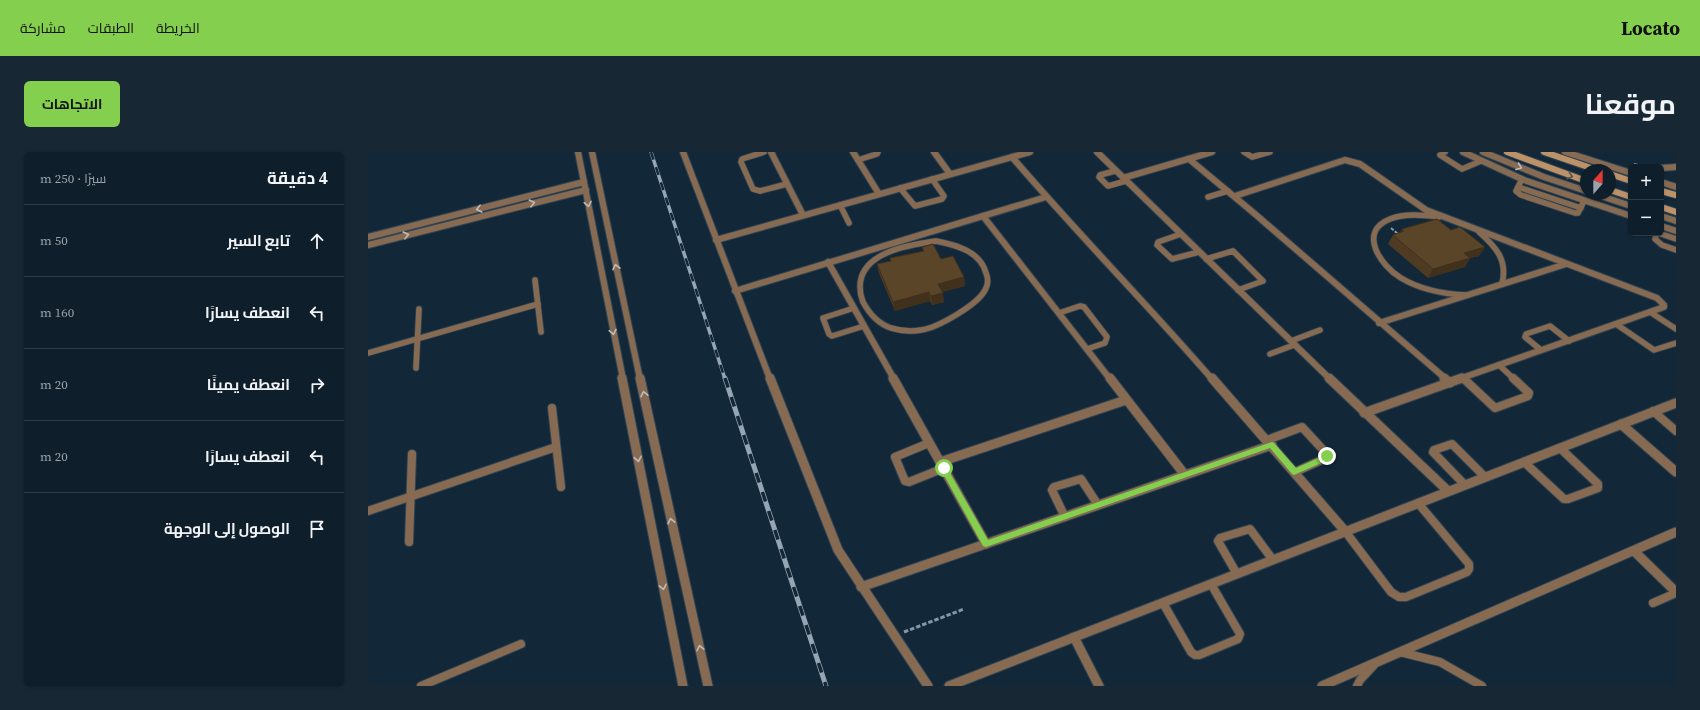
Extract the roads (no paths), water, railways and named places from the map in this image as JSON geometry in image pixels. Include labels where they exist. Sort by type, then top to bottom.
[{"type":"street","points":[[578,152],[684,686]]},
{"type":"street","points":[[592,152],[708,686]]},
{"type":"street","points":[[683,152],[735,291],[838,550],[861,587],[928,686]]},
{"type":"street","points":[[771,152],[803,215]]},
{"type":"street","points":[[852,152],[879,194]]},
{"type":"street","points":[[934,152],[950,174]]},
{"type":"street","points":[[716,240],[1030,152]]},
{"type":"street","points":[[1097,152],[1364,413],[1448,491]]},
{"type":"street","points":[[1124,180],[1212,152]]},
{"type":"street","points":[[1463,152],[1522,179],[1628,215]]},
{"type":"street","points":[[1483,152],[1544,177],[1580,189]]},
{"type":"street","points":[[1508,152],[1580,179]]},
{"type":"street","points":[[1544,152],[1580,165]]},
{"type":"street","points":[[1565,152],[1628,172]]},
{"type":"street","points":[[1012,157],[1046,197],[1158,317],[1346,531]]},
{"type":"street","points":[[1189,159],[1235,196],[1379,323],[1450,383]]},
{"type":"street","points":[[1235,196],[1348,160],[1360,164],[1426,210],[1480,232],[1657,298],[1663,303],[1664,307],[1364,413]]},
{"type":"street","points":[[1664,168],[1676,167]]},
{"type":"street","points":[[1618,169],[1628,169]]},
{"type":"street","points":[[368,245],[584,183],[598,174]]},
{"type":"street","points":[[1616,176],[1628,180]]},
{"type":"street","points":[[368,237],[584,183]]},
{"type":"street","points":[[1664,183],[1676,187]]},
{"type":"street","points":[[1664,191],[1676,195]]},
{"type":"street","points":[[1616,192],[1628,196]]},
{"type":"street","points":[[735,291],[1046,197]]},
{"type":"street","points":[[1613,200],[1628,205]]},
{"type":"street","points":[[1664,208],[1676,212]]},
{"type":"street","points":[[983,216],[1185,475]]},
{"type":"street","points":[[1664,217],[1676,221]]},
{"type":"street","points":[[1664,227],[1676,231]]},
{"type":"street","points":[[828,262],[986,544]]},
{"type":"street","points":[[1379,323],[1566,264]]},
{"type":"street","points":[[942,465],[1126,400]]},
{"type":"street","points":[[949,686],[1676,403]]},
{"type":"street","points":[[1621,424],[1676,472]]},
{"type":"street","points":[[861,587],[1185,475],[1269,442]]},
{"type":"street","points":[[1322,686],[1676,532]]},
{"type":"street","points":[[1634,551],[1676,592]]},
{"type":"street","points":[[1074,637],[1099,686]]},
{"type":"lane","points":[[764,152],[745,157],[741,162],[753,189],[760,191],[787,184]]},
{"type":"lane","points":[[858,160],[877,154],[878,152]]},
{"type":"lane","points":[[1244,152],[1252,157],[1270,152]]},
{"type":"lane","points":[[1445,152],[1440,155],[1462,169],[1481,161]]},
{"type":"lane","points":[[1116,171],[1100,175],[1099,177],[1108,186],[1124,180]]},
{"type":"lane","points":[[900,188],[915,206],[942,199],[944,196],[932,179]]},
{"type":"lane","points":[[1522,179],[1516,191],[1521,195],[1557,208],[1575,213],[1578,212],[1584,201]]},
{"type":"lane","points":[[1208,197],[1228,190]]},
{"type":"lane","points":[[840,205],[850,223]]},
{"type":"lane","points":[[1442,217],[1428,215],[1403,215],[1384,222],[1378,228],[1374,236],[1373,244],[1376,253],[1392,272],[1419,287],[1452,295],[1467,295]]},
{"type":"lane","points":[[1480,232],[1502,258],[1505,268],[1505,276],[1502,284]]},
{"type":"lane","points":[[1181,234],[1158,242],[1157,245],[1172,259],[1198,252]]},
{"type":"lane","points":[[1664,235],[1676,239]]},
{"type":"lane","points":[[1656,236],[1655,239],[1657,242],[1676,250]]},
{"type":"lane","points":[[899,241],[903,247]]},
{"type":"lane","points":[[936,241],[953,244],[968,250],[980,260],[987,271],[988,283],[985,291],[977,300],[928,329],[913,331],[899,330],[886,326],[876,319],[870,311],[861,299],[859,286],[862,274],[871,262],[890,251],[936,241]]},
{"type":"lane","points":[[1206,259],[1233,251],[1263,281],[1238,290]]},
{"type":"lane","points":[[535,280],[542,332]]},
{"type":"lane","points":[[368,353],[538,304]]},
{"type":"lane","points":[[1058,313],[1080,306],[1086,308],[1107,337],[1105,343],[1087,349]]},
{"type":"lane","points":[[416,368],[419,309]]},
{"type":"lane","points":[[864,326],[832,336],[829,334],[823,318],[856,311],[870,311]]},
{"type":"lane","points":[[1650,312],[1676,329]]},
{"type":"lane","points":[[1616,324],[1654,350],[1676,343]]},
{"type":"lane","points":[[1541,350],[1525,336],[1526,334],[1550,326],[1569,341]]},
{"type":"lane","points":[[1270,354],[1320,330]]},
{"type":"lane","points":[[1463,378],[1495,408],[1528,396],[1529,393],[1499,365]]},
{"type":"lane","points":[[552,408],[561,487]]},
{"type":"lane","points":[[1653,411],[1676,431]]},
{"type":"lane","points":[[1269,442],[1300,427],[1326,454],[1326,458],[1294,472]]},
{"type":"lane","points":[[929,443],[895,457],[905,481],[909,482],[942,465]]},
{"type":"lane","points":[[1465,485],[1433,452],[1434,450],[1452,444],[1485,477]]},
{"type":"lane","points":[[368,511],[556,446]]},
{"type":"lane","points":[[1524,462],[1564,499],[1568,499],[1598,488],[1598,484],[1560,448]]},
{"type":"lane","points":[[409,542],[412,454]]},
{"type":"lane","points":[[1065,517],[1052,490],[1054,487],[1081,479],[1098,505]]},
{"type":"lane","points":[[1346,531],[1391,592],[1398,597],[1406,597],[1467,572],[1469,569],[1469,564],[1418,503]]},
{"type":"lane","points":[[1237,574],[1218,541],[1220,538],[1250,529],[1272,560]]},
{"type":"lane","points":[[1162,603],[1191,652],[1195,655],[1199,655],[1240,637],[1240,634],[1211,584]]},
{"type":"lane","points":[[1653,603],[1676,592]]},
{"type":"lane","points":[[422,686],[521,644]]},
{"type":"lane","points":[[1400,652],[1440,662],[1482,686]]},
{"type":"lane","points":[[1357,686],[1360,680],[1375,663]]},
{"type":"railway","points":[[651,152],[725,379]]},
{"type":"railway","points":[[725,378],[826,686]]}]
